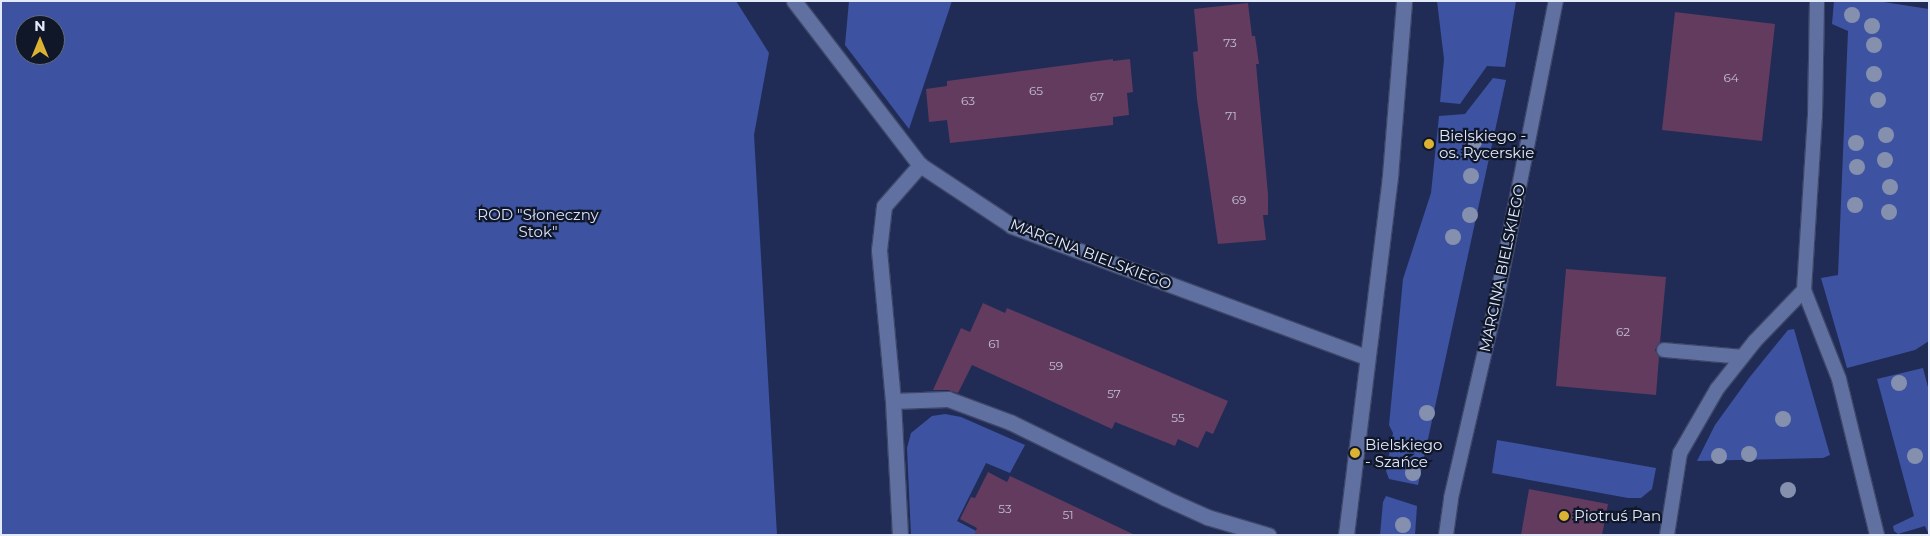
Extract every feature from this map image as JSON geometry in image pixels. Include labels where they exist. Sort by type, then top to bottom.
[{"type":"street","name":"MARCINA BIELSKIEGO","points":[[794,1],[920,166],[1012,226],[1367,357]]},
{"type":"street","points":[[1346,535],[1390,176],[1404,1]]},
{"type":"street","points":[[900,535],[893,401],[879,250],[884,206],[920,166]]},
{"type":"street","points":[[893,401],[948,399],[1010,422],[1206,516],[1268,535]]},
{"type":"lane","name":"MARCINA BIELSKIEGO","points":[[1446,535],[1451,498],[1496,303],[1556,1]]},
{"type":"lane","points":[[1817,1],[1815,116],[1804,290],[1839,379],[1877,535]]},
{"type":"lane","points":[[1667,535],[1680,453],[1717,390],[1742,357],[1804,290]]},
{"type":"lane","points":[[1664,350],[1742,357]]},
{"type":"green space","name":"ROD \"Słoneczny Stok\"","points":[[1,1],[736,1],[769,53],[754,135],[777,535],[1,535]]},
{"type":"green space","points":[[849,1],[952,1],[909,129],[845,45]]},
{"type":"green space","points":[[1437,1],[1516,1],[1505,67],[1487,66],[1460,104],[1440,102],[1444,59]]},
{"type":"green space","points":[[1834,1],[1877,1],[1929,9],[1929,341],[1915,350],[1847,368],[1821,278],[1838,275],[1848,31],[1832,24]]},
{"type":"green space","points":[[1493,78],[1506,80],[1418,485],[1389,479],[1386,471],[1393,433],[1389,425],[1403,279],[1431,193],[1439,116],[1465,114]]},
{"type":"green space","points":[[1794,329],[1830,455],[1823,458],[1697,461],[1715,425],[1749,378],[1788,330]]},
{"type":"green space","points":[[1923,368],[1929,391],[1929,535],[1925,526],[1898,534],[1894,531],[1893,526],[1914,516],[1877,379]]},
{"type":"green space","points":[[945,414],[961,417],[1025,445],[1010,473],[986,463],[957,521],[984,535],[911,535],[907,448],[911,433],[932,416]]},
{"type":"green space","points":[[1497,440],[1656,468],[1652,489],[1641,498],[1628,498],[1492,473]]},
{"type":"green space","points":[[1386,496],[1417,506],[1415,535],[1380,535],[1383,502]]},
{"type":"building","points":[[1248,3],[1252,36],[1255,36],[1259,64],[1256,64],[1268,194],[1268,215],[1263,215],[1266,240],[1218,244],[1197,99],[1193,52],[1198,51],[1194,9]]},
{"type":"building","points":[[1675,12],[1775,24],[1762,141],[1662,130]]},
{"type":"building","points":[[1113,59],[1113,61],[1130,59],[1133,92],[1127,93],[1129,115],[1113,117],[1113,125],[950,143],[947,120],[929,122],[926,89],[947,86],[947,81]]},
{"type":"building","points":[[1566,269],[1666,277],[1660,342],[1655,350],[1659,357],[1656,395],[1556,386]]},
{"type":"building","points":[[983,303],[1005,313],[1007,308],[1228,401],[1213,434],[1206,431],[1198,448],[1178,439],[1175,446],[1115,422],[1112,429],[972,365],[958,393],[948,390],[933,390],[961,328],[970,332]]},
{"type":"building","points":[[988,472],[1007,482],[1010,476],[1135,535],[974,535],[977,528],[960,519],[971,497],[975,498]]},
{"type":"building","name":"Piotruś Pan","points":[[1529,489],[1608,504],[1602,535],[1521,535]]},
{"type":"place","name":"Bielskiego - os. Rycerskie","points":[[1429,144]]},
{"type":"place","name":"Bielskiego - Szańce","points":[[1355,453]]},
{"type":"place","name":"Piotruś Pan","points":[[1564,516]]}]
